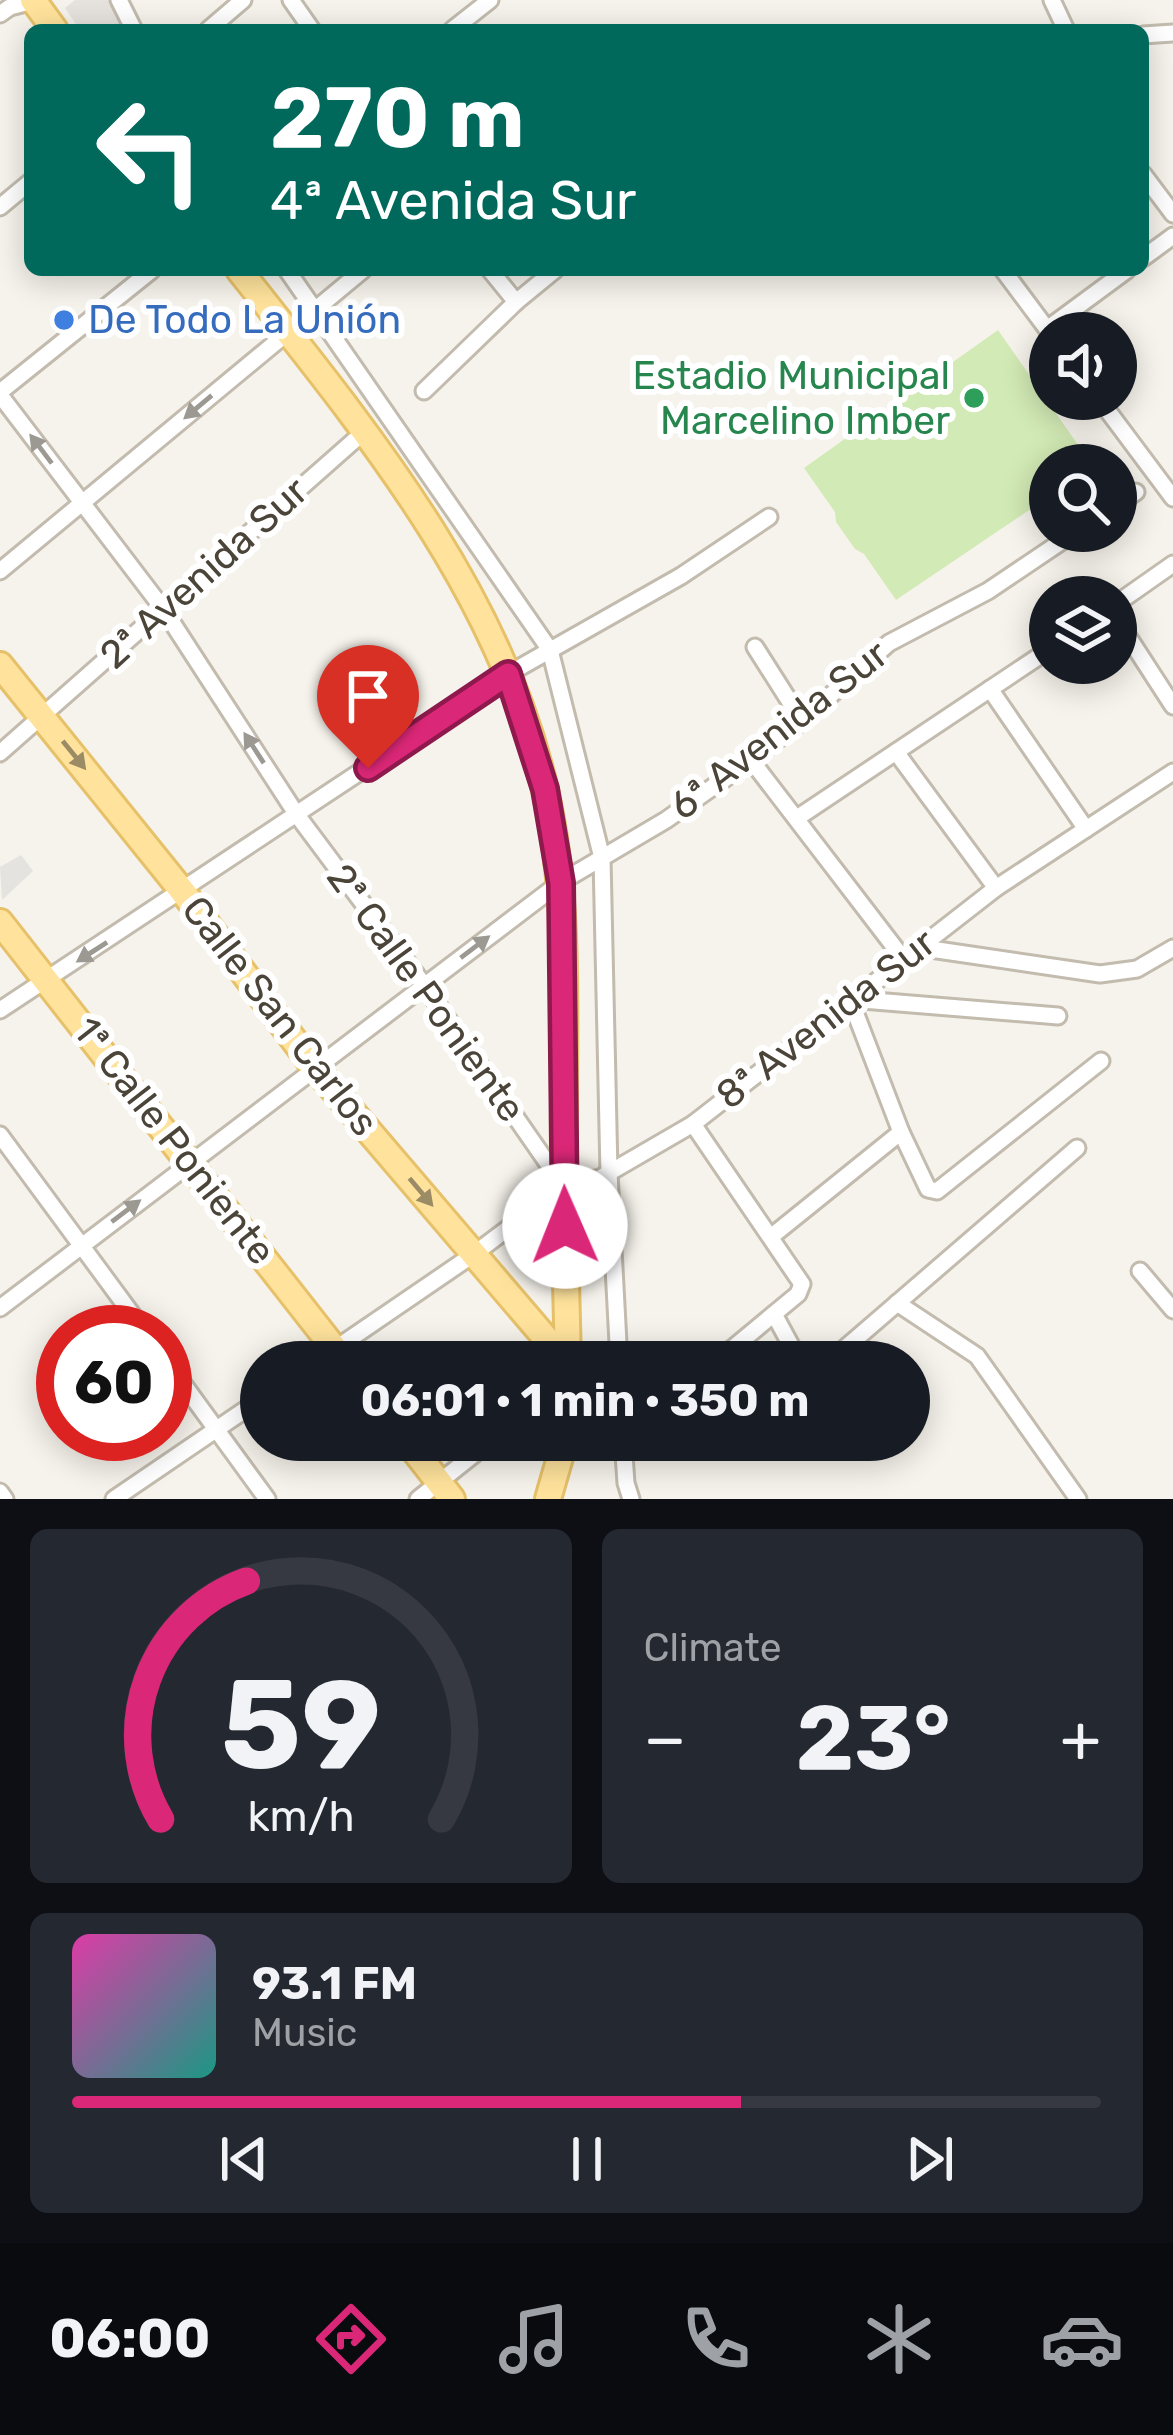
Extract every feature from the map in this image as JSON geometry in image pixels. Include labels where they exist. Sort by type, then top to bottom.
[{"type":"main road","points":[[244,276],[366,430],[447,556],[508,674],[545,789],[561,883],[567,1341]]},
{"type":"main road","name":"Calle San Carlos","points":[[0,665],[183,892],[314,1067],[549,1341]]},
{"type":"main road","name":"1ª Calle Poniente","points":[[0,922],[190,1162],[320,1341]]},
{"type":"main road","points":[[422,1461],[446,1491]]},
{"type":"main road","points":[[548,1499],[559,1461]]},
{"type":"street","points":[[0,14],[33,0]]},
{"type":"street","points":[[215,24],[243,0]]},
{"type":"street","points":[[460,24],[490,0]]},
{"type":"street","points":[[1149,182],[1173,214]]},
{"type":"street","points":[[0,207],[24,187]]},
{"type":"street","points":[[0,393],[145,276]]},
{"type":"street","points":[[291,276],[550,650],[602,858],[618,1341]]},
{"type":"street","points":[[0,572],[355,276]]},
{"type":"street","points":[[495,276],[516,302]]},
{"type":"street","points":[[424,392],[548,276]]},
{"type":"street","points":[[1007,276],[1034,312]]},
{"type":"street","points":[[1073,312],[1119,276]]},
{"type":"street","name":"2ª Calle Poniente","points":[[0,393],[164,610],[297,814],[424,985],[563,1187]]},
{"type":"street","points":[[1115,420],[1173,498]]},
{"type":"street","name":"2ª Avenida Sur","points":[[0,753],[366,430]]},
{"type":"street","points":[[0,1010],[508,674],[681,575],[770,517]]},
{"type":"street","name":"6ª Avenida Sur","points":[[0,1308],[561,883],[666,820],[751,760],[889,643],[988,591],[1046,552]]},
{"type":"street","points":[[1137,590],[1173,565]]},
{"type":"street","points":[[755,647],[802,721]]},
{"type":"street","points":[[1137,650],[1173,706]]},
{"type":"street","points":[[797,818],[1029,663]]},
{"type":"street","points":[[990,689],[1086,829]]},
{"type":"street","points":[[896,752],[996,888]]},
{"type":"street","points":[[751,760],[902,957]]},
{"type":"street","name":"8ª Avenida Sur","points":[[355,1341],[563,1187],[609,1173],[693,1124],[996,888],[1173,772]]},
{"type":"street","points":[[917,947],[1100,974],[1137,969],[1173,948]]},
{"type":"street","points":[[1058,1016],[850,1000],[928,1189],[937,1191],[1102,1060]]},
{"type":"street","points":[[693,1124],[802,1283],[799,1294],[741,1341]]},
{"type":"street","points":[[772,1236],[901,1132]]},
{"type":"street","points":[[0,1135],[125,1305]]},
{"type":"street","points":[[853,1341],[1077,1148]]},
{"type":"street","points":[[1140,1271],[1173,1310]]},
{"type":"street","points":[[897,1303],[977,1356],[1078,1499]]},
{"type":"street","points":[[774,1314],[789,1341]]},
{"type":"street","points":[[192,1395],[267,1499]]},
{"type":"street","points":[[114,1499],[240,1413]]},
{"type":"street","points":[[418,1499],[446,1491],[473,1461]]},
{"type":"street","points":[[624,1461],[631,1499]]},
{"type":"shaded area","points":[[75,0],[113,0],[126,24],[76,24],[65,8]]},
{"type":"shaded area","points":[[21,855],[33,871],[2,900],[0,867]]},
{"type":"green space","name":"Estadio Municipal Marcelino Imber","points":[[998,330],[1029,375],[1029,420],[1061,420],[1077,444],[1029,444],[1029,510],[896,600],[836,522],[835,512],[804,468]]},
{"type":"place","name":"De Todo La Unión","points":[[64,320]]},
{"type":"place","name":"Estadio Municipal Marcelino Imber","points":[[974,398]]},
{"type":"route","points":[[368,768],[508,674],[545,789],[561,883],[565,1226]]}]
